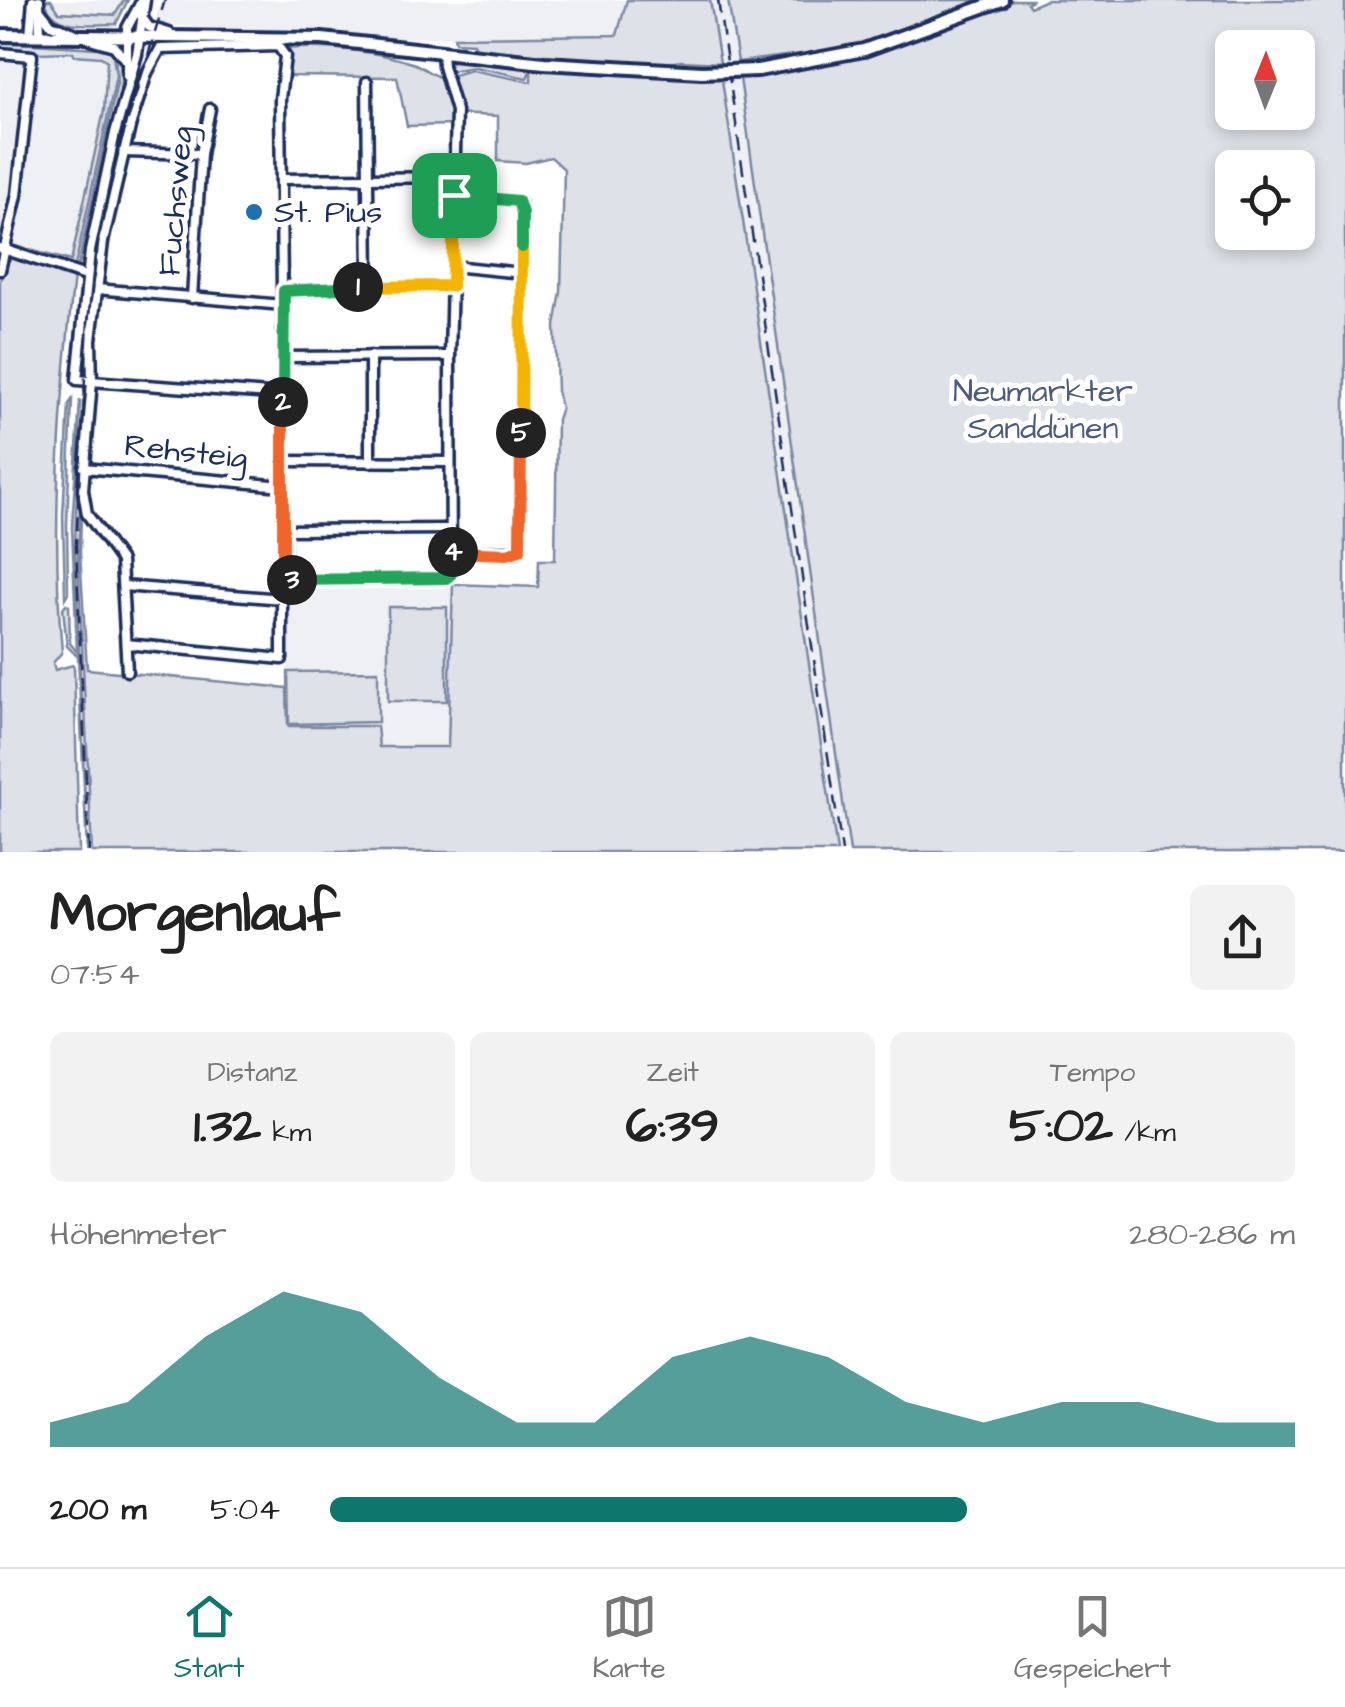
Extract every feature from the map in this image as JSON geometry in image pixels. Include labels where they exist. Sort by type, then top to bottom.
[{"type":"main road","points":[[0,35],[322,38],[544,63],[702,72],[758,70],[864,50],[1002,0]]},
{"type":"street","points":[[126,89],[126,62],[144,0]]},
{"type":"street","points":[[144,0],[130,16],[137,54],[99,204],[86,276],[78,380],[282,396]]},
{"type":"street","points":[[38,3],[54,26],[112,45],[122,52],[126,62]]},
{"type":"street","points":[[35,35],[38,3]]},
{"type":"street","points":[[141,16],[152,29],[187,37]]},
{"type":"street","points":[[126,644],[282,658],[284,291],[280,99],[286,56],[283,48],[272,45],[170,48],[158,52],[143,84],[123,152],[96,289],[84,468],[86,511],[120,558],[127,671]]},
{"type":"street","points":[[285,580],[450,577],[456,107],[442,52]]},
{"type":"street","points":[[0,53],[32,56],[22,162],[0,270]]},
{"type":"street","points":[[367,82],[370,286]]},
{"type":"street","name":"Fuchsweg","points":[[192,298],[201,154],[210,109]]},
{"type":"street","points":[[123,152],[201,154]]},
{"type":"street","points":[[282,179],[454,177]]},
{"type":"street","points":[[451,552],[518,552],[522,464],[520,204],[511,199],[454,195]]},
{"type":"street","points":[[3,249],[86,276]]},
{"type":"street","points":[[452,266],[522,273]]},
{"type":"street","points":[[284,291],[452,286]]},
{"type":"street","points":[[96,289],[283,305]]},
{"type":"street","points":[[370,356],[370,462]]},
{"type":"street","points":[[284,357],[450,356]]},
{"type":"street","points":[[283,461],[450,462]]},
{"type":"street","name":"Rehsteig","points":[[84,468],[283,486]]},
{"type":"street","points":[[282,530],[451,529]]},
{"type":"street","points":[[124,586],[282,599]]},
{"type":"shaded area","points":[[51,0],[124,0],[116,15],[92,16],[59,12]]},
{"type":"shaded area","points":[[162,0],[627,0],[617,35],[375,38],[154,24]]},
{"type":"shaded area","points":[[710,0],[728,0],[850,852],[837,852]]},
{"type":"shaded area","points":[[153,43],[106,211],[91,307],[86,377],[83,373],[89,292],[102,210],[124,123],[149,44]]},
{"type":"shaded area","points":[[0,48],[74,52],[107,60],[104,111],[71,262],[0,241]]},
{"type":"shaded area","points":[[81,401],[78,562],[92,852],[87,852],[75,580]]},
{"type":"shaded area","points":[[453,584],[448,747],[378,747],[377,726],[287,726],[288,586]]},
{"type":"green space","points":[[45,0],[51,0],[59,12],[115,15],[124,0],[128,0],[116,24],[95,25],[74,24],[56,17]]},
{"type":"green space","points":[[627,0],[710,0],[720,63],[681,61],[655,65],[475,49],[473,43],[455,42],[454,37],[617,35]]},
{"type":"green space","points":[[728,0],[988,0],[846,47],[757,64],[802,54],[738,62]]},
{"type":"green space","name":"Neumarkter Sanddünen","points":[[1013,0],[1033,0],[1027,3],[1030,7],[1046,0],[1345,0],[1345,852],[850,852],[740,78],[863,55]]},
{"type":"green space","points":[[0,42],[112,49],[116,75],[75,266],[15,246],[71,261],[104,111],[107,61],[73,52],[0,48]]},
{"type":"green space","points":[[286,49],[368,52],[415,64],[443,78],[471,70],[531,82],[531,69],[527,78],[475,67],[448,71],[450,62],[456,60],[722,80],[837,852],[92,852],[78,562],[84,401],[80,553],[87,669],[287,688],[288,726],[377,726],[379,747],[448,747],[453,584],[538,587],[539,560],[555,560],[557,419],[561,408],[555,326],[561,292],[564,169],[551,157],[526,163],[498,161],[498,116],[452,114],[452,125],[407,126],[397,77],[286,76]]},
{"type":"green space","points":[[115,52],[122,68],[120,92],[86,254],[78,266],[117,83]]},
{"type":"green space","points":[[13,258],[74,276],[59,464],[57,558],[62,652],[53,663],[55,670],[73,665],[74,668],[79,852],[0,852],[0,281],[6,262]]},
{"type":"green space","points":[[72,400],[68,593],[65,598],[63,516]]},
{"type":"green space","points":[[80,400],[75,546],[87,852],[78,657],[67,646],[63,608],[69,606],[70,643],[77,652],[72,527]]},
{"type":"green space","points":[[388,607],[447,607],[447,701],[388,701]]},
{"type":"green space","points":[[378,671],[378,722],[289,724],[288,672]]},
{"type":"railway","points":[[89,852],[76,546],[88,322],[99,237],[116,159],[165,0]]},
{"type":"railway","points":[[718,0],[842,852]]},
{"type":"place","name":"St. Pius","points":[[254,212]]},
{"type":"route","points":[[454,195],[511,199],[518,201],[521,208],[520,550],[507,554],[451,552],[452,572],[442,579],[285,580],[284,291],[452,286],[454,195]]}]
